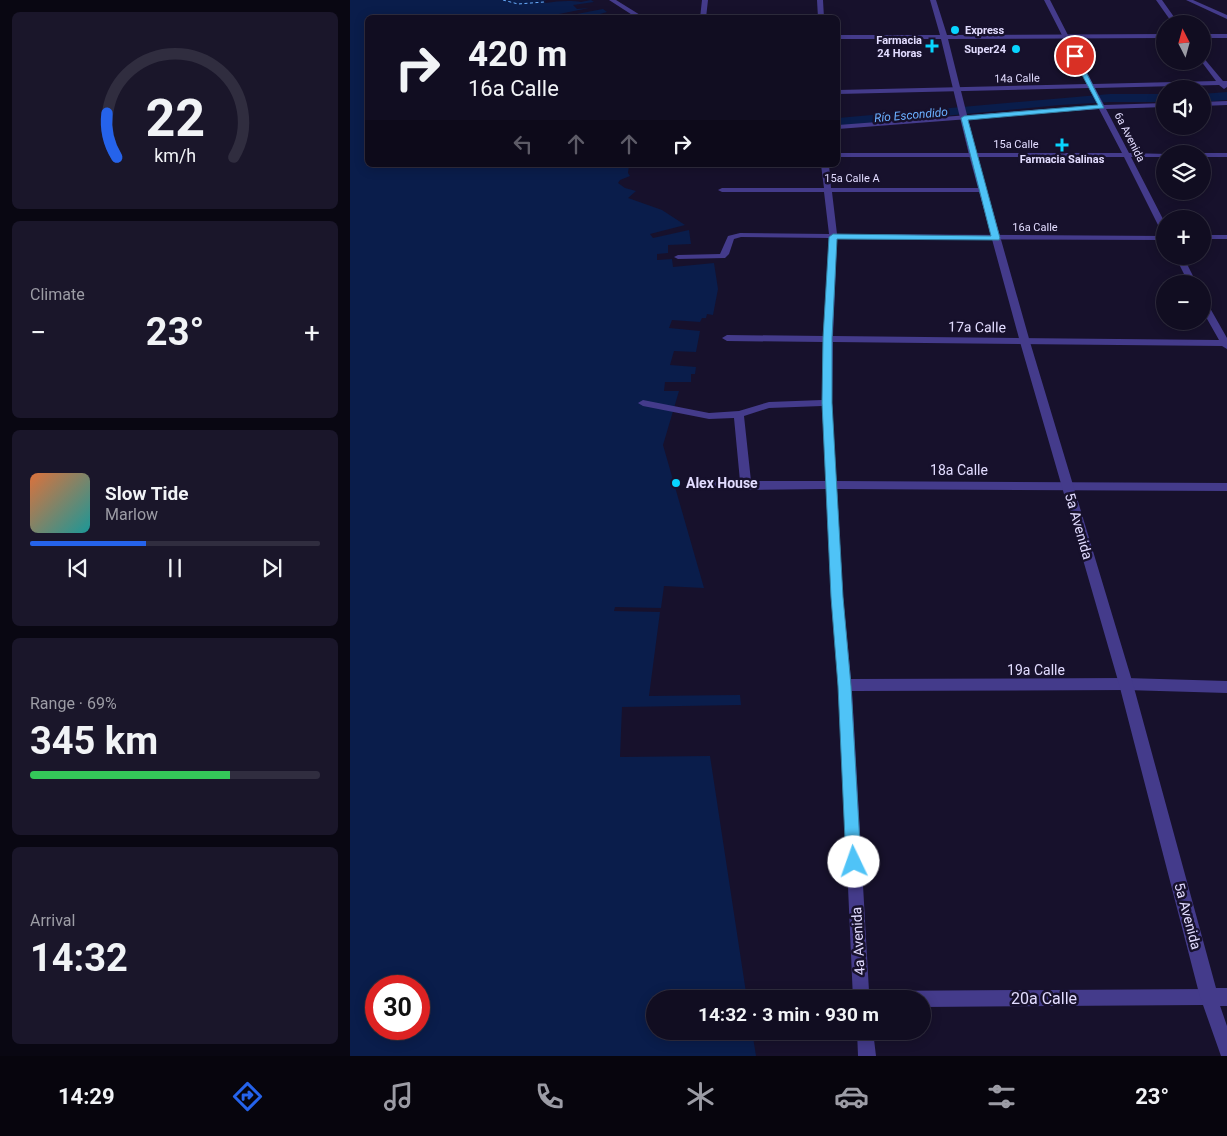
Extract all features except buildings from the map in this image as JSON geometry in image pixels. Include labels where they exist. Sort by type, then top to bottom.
[{"type":"street","points":[[612,0],[637,15]]},
{"type":"street","points":[[704,15],[705,0]]},
{"type":"street","points":[[820,0],[821,15]]},
{"type":"street","name":"5a Avenida","points":[[933,0],[944,36],[982,190],[1025,342],[1218,997],[1227,1051]]},
{"type":"street","name":"6a Avenida","points":[[1047,0],[1156,213]]},
{"type":"street","points":[[1159,0],[1170,15]]},
{"type":"street","points":[[1189,0],[1227,17]]},
{"type":"street","points":[[840,37],[1156,36]]},
{"type":"street","points":[[1211,36],[1227,36]]},
{"type":"street","points":[[1211,68],[1224,83],[1227,91]]},
{"type":"street","name":"14a Calle","points":[[840,92],[1092,88],[1224,83]]},
{"type":"street","points":[[1211,104],[1227,103]]},
{"type":"street","points":[[840,127],[963,111],[1156,105]]},
{"type":"street","name":"15a Calle","points":[[840,155],[1156,155]]},
{"type":"street","points":[[1211,155],[1227,155]]},
{"type":"street","name":"4a Avenida","points":[[825,167],[833,237],[827,403],[837,597],[845,686],[861,990]]},
{"type":"street","name":"15a Calle A","points":[[722,190],[982,190]]},
{"type":"street","name":"16a Calle","points":[[678,257],[722,256],[725,254],[730,238],[740,235],[1156,238]]},
{"type":"street","points":[[1211,237],[1227,237]]},
{"type":"street","points":[[1211,317],[1226,344]]},
{"type":"street","name":"17a Calle","points":[[727,338],[1226,344]]},
{"type":"street","points":[[644,403],[699,415],[723,416],[739,414],[769,405],[827,403]]},
{"type":"street","points":[[739,414],[746,486]]},
{"type":"street","name":"18a Calle","points":[[692,485],[1227,487]]},
{"type":"street","name":"19a Calle","points":[[845,686],[1126,684],[1227,687]]},
{"type":"street","name":"20a Calle","points":[[931,999],[1218,997]]},
{"type":"street","points":[[866,1040],[867,1056]]},
{"type":"water","points":[[350,0],[547,0],[543,1],[546,3],[591,0],[594,2],[573,5],[577,9],[589,8],[560,15],[365,15],[365,167],[629,167],[628,173],[630,176],[620,180],[618,183],[625,188],[636,191],[628,198],[662,210],[685,225],[650,234],[653,238],[689,230],[691,244],[668,245],[668,253],[657,254],[657,260],[672,259],[673,267],[714,263],[718,289],[713,315],[707,314],[706,318],[702,318],[700,322],[672,320],[669,328],[700,331],[696,352],[674,351],[670,365],[696,367],[695,374],[691,374],[691,382],[665,382],[664,391],[679,391],[663,445],[704,588],[664,586],[661,608],[615,607],[614,611],[660,612],[649,696],[740,695],[741,705],[622,707],[620,757],[710,756],[746,990],[646,990],[646,1040],[753,1040],[756,1056],[350,1056]]},
{"type":"water","points":[[603,9],[607,12],[600,14],[601,15],[572,15]]},
{"type":"waterway","name":"Río Escondido","points":[[1211,97],[1227,96]]},
{"type":"waterway","name":"Río Escondido","points":[[840,122],[1060,101],[1156,98]]},
{"type":"ferry route","points":[[503,0],[518,4],[544,2]]},
{"type":"place","name":"Express","points":[[955,30]]},
{"type":"place","name":"Farmacia 24 Horas","points":[[932,46]]},
{"type":"place","name":"Super24","points":[[1016,49]]},
{"type":"place","name":"Farmacia Salinas","points":[[1062,145]]},
{"type":"place","name":"Alex House","points":[[676,483]]},
{"type":"route","points":[[854,862],[827,403],[833,237],[996,238],[964,118],[1102,107],[1075,56]]}]
